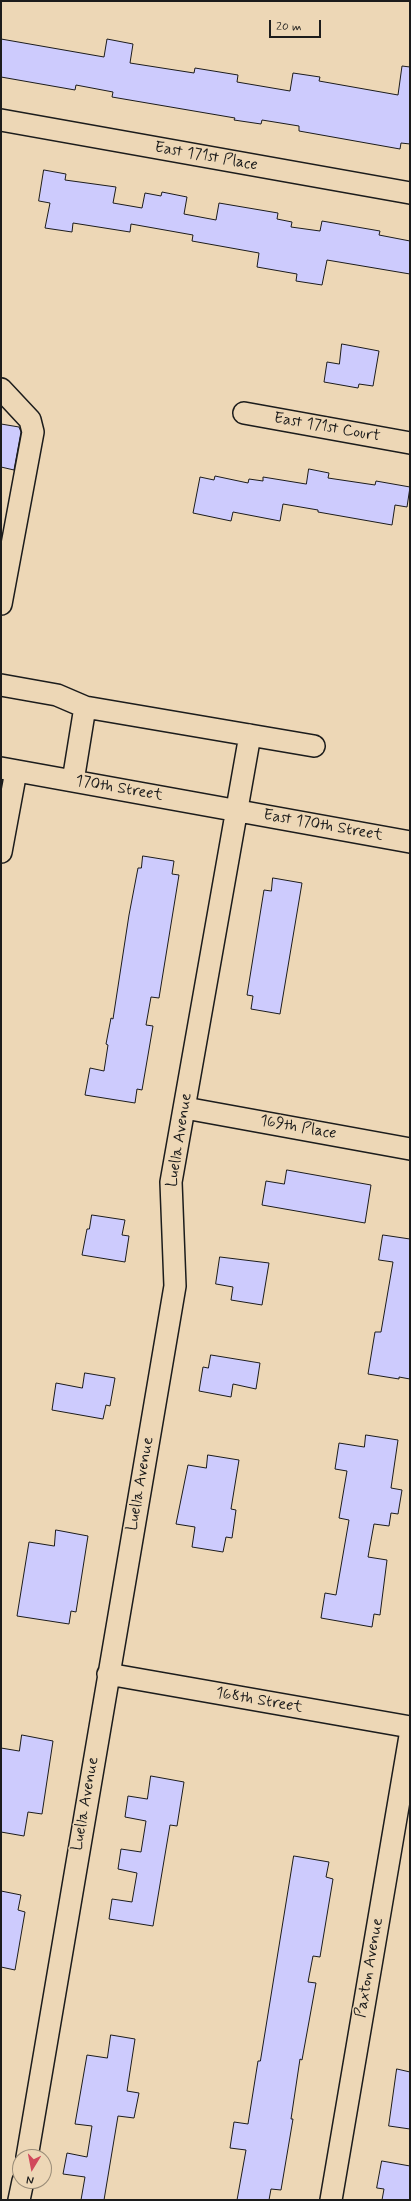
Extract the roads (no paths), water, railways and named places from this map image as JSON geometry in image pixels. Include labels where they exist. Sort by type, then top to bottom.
[{"type":"street","name":"East 171st Place","points":[[1,120],[410,193]]},
{"type":"street","points":[[1,389],[30,420],[33,432],[1,604]]},
{"type":"street","name":"East 171st Court","points":[[244,413],[410,443]]},
{"type":"street","points":[[1,685],[57,695],[85,707],[314,746]]},
{"type":"street","points":[[73,781],[85,707]]},
{"type":"street","name":"Luella Avenue","points":[[28,2149],[175,1286],[172,1182],[250,735]]},
{"type":"street","points":[[1,851],[9,769]]},
{"type":"street","name":"170th Street","points":[[9,769],[236,810]]},
{"type":"street","name":"East 170th Street","points":[[236,810],[410,842]]},
{"type":"street","name":"169th Place","points":[[185,1108],[410,1149]]},
{"type":"street","name":"168th Street","points":[[108,1674],[410,1726]]},
{"type":"street","name":"Paxton Avenue","points":[[331,2200],[410,1736]]},
{"type":"street","points":[[19,2200],[21,2189]]}]
